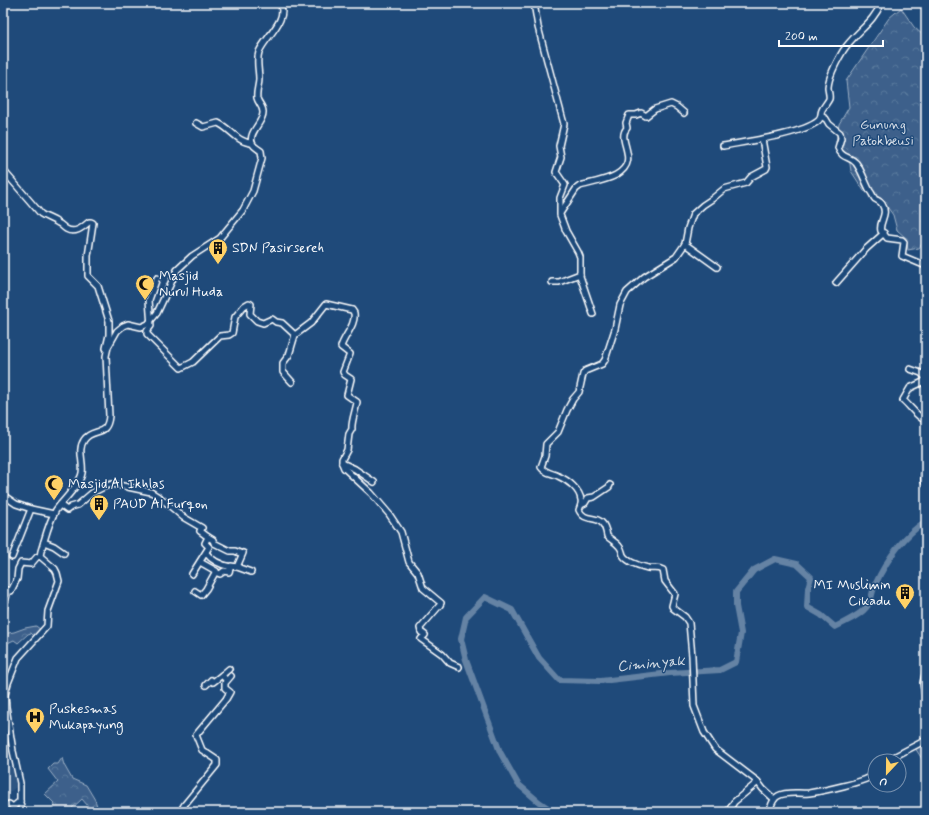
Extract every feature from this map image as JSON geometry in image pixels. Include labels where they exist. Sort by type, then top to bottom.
[{"type":"street","points":[[252,143],[253,133],[263,114],[262,106],[258,102],[257,97],[259,79],[258,56],[260,49],[281,17],[282,7],[280,3]]},
{"type":"street","points":[[534,3],[538,27],[563,119],[564,128],[559,149],[561,157],[556,172],[565,185],[560,198],[561,218],[566,231],[580,256],[580,276],[594,314]]},
{"type":"street","points":[[724,146],[762,139],[807,127],[817,122],[829,99],[829,82],[839,58],[849,42],[873,18],[881,3]]},
{"type":"street","points":[[561,212],[576,189],[580,186],[615,176],[627,164],[628,158],[624,132],[627,128],[626,123],[629,115],[641,113],[646,116],[655,109],[671,104],[684,113]]},
{"type":"street","points":[[821,116],[840,133],[841,138],[838,148],[839,152],[844,157],[857,164],[869,190],[875,199],[881,202],[885,215],[881,230],[887,238],[902,240],[904,242],[902,256],[926,266]]},
{"type":"street","points":[[106,353],[120,328],[128,324],[138,327],[143,326],[151,321],[162,302],[176,270],[192,256],[220,238],[236,220],[248,203],[253,191],[262,158],[261,151],[252,143],[242,141],[223,125],[218,123],[203,127],[196,123]]},
{"type":"street","points":[[762,139],[767,168],[751,177],[746,183],[724,189],[693,214],[688,228],[685,244],[676,257],[644,277],[627,292],[620,305],[615,329],[605,360],[602,364],[585,371],[579,392],[567,410],[558,432],[546,444],[545,456],[541,467],[542,469],[560,477],[574,486],[581,499],[579,510],[582,514],[591,519],[598,519],[601,522],[606,529],[607,536],[622,549],[624,556],[627,559],[649,568],[659,568],[664,570],[665,581],[675,594],[672,606],[685,617],[689,623],[694,706],[704,732],[715,749],[758,782],[774,799]]},
{"type":"street","points":[[3,170],[41,214],[60,224],[64,228],[75,231],[84,227],[89,222],[93,223],[88,256],[88,276],[98,286],[109,321],[109,335],[106,347],[108,390],[107,403],[109,416],[108,425],[104,429],[89,435],[84,440],[81,449],[81,477],[54,514],[40,556],[37,557],[31,564],[22,564],[18,569],[17,579],[10,591],[8,590],[3,609]]},
{"type":"street","points":[[836,283],[866,249],[884,233]]},
{"type":"street","points":[[685,244],[717,267]]},
{"type":"street","points":[[552,282],[559,282],[580,276]]},
{"type":"street","points":[[156,278],[150,300],[151,326],[147,331],[147,334],[182,368],[193,362],[220,336],[229,335],[232,333],[236,317],[248,303],[251,304],[250,314],[257,321],[263,323],[272,319],[276,322],[282,323],[295,335]]},
{"type":"street","points":[[292,382],[283,372],[283,364],[289,355],[295,335],[311,324],[326,304],[352,310],[354,313],[354,318],[350,330],[341,347],[350,354],[343,372],[351,379],[347,396],[357,402],[355,415],[351,426],[352,429],[349,434],[347,450],[342,462],[344,468],[378,499],[389,514],[401,532],[409,562],[418,573],[423,588],[441,603],[420,628],[421,632],[426,635],[421,639],[442,654],[450,663],[459,667]]},
{"type":"street","points":[[910,369],[922,374],[926,378],[923,382],[910,388],[903,400],[907,402],[919,417],[926,421]]},
{"type":"street","points":[[342,462],[374,482]]},
{"type":"street","points":[[926,472],[924,474],[924,481],[926,484]]},
{"type":"street","points":[[60,505],[67,510],[78,505],[92,493],[110,485],[142,489],[151,492],[160,497],[183,518],[202,528],[200,531],[213,540],[214,543],[230,551],[243,554],[237,567]]},
{"type":"street","points":[[581,505],[585,503],[588,497],[594,497],[610,485]]},
{"type":"street","points":[[3,494],[16,504],[54,514]]},
{"type":"street","points":[[12,557],[31,509]]},
{"type":"street","points":[[192,574],[206,554],[209,547],[205,543],[208,537]]},
{"type":"street","points":[[44,542],[54,546],[64,553]]},
{"type":"street","points":[[206,554],[216,562],[251,572]]},
{"type":"street","points":[[23,812],[20,806],[20,783],[13,751],[5,695],[18,658],[47,626],[48,611],[59,581],[55,570],[40,556]]},
{"type":"street","points":[[200,562],[220,574],[224,571],[229,572],[231,567]]},
{"type":"street","points":[[195,591],[201,594],[206,589],[215,572]]},
{"type":"street","points":[[206,685],[211,680],[214,682],[229,669]]},
{"type":"street","points":[[926,670],[923,683],[926,702]]},
{"type":"street","points":[[183,812],[183,807],[185,804],[217,765],[217,760],[202,750],[196,735],[226,699],[230,692],[225,688],[225,681],[228,678],[222,675]]},
{"type":"street","points":[[901,753],[926,740]]},
{"type":"street","points":[[769,812],[774,799],[778,795],[797,792],[808,793],[867,779]]},
{"type":"street","points":[[728,812],[734,802],[758,782]]},
{"type":"street","points":[[3,808],[9,804],[13,807],[20,801]]},
{"type":"shaded area","points":[[3,760],[8,763],[17,776],[19,785],[4,796]]},
{"type":"green space","name":"Gunung Patokbeusi","points":[[901,8],[914,27],[926,38],[926,238],[919,248],[908,250],[906,238],[897,230],[893,215],[881,198],[864,191],[851,171],[849,158],[836,142],[839,124],[849,107],[846,81],[889,18]]},
{"type":"green space","points":[[36,626],[41,630],[35,637],[31,633],[18,643],[14,640],[3,645],[3,634]]},
{"type":"green space","points":[[926,742],[926,765],[915,748]]},
{"type":"green space","points":[[62,758],[64,765],[72,779],[86,785],[95,800],[99,812],[93,812],[82,799],[69,812],[54,812],[55,804],[45,794],[58,782],[48,769],[53,764],[58,764]]},
{"type":"waterway","name":"Ciminyak","points":[[554,812],[539,802],[518,784],[500,752],[466,660],[461,639],[466,617],[485,597],[512,610],[539,658],[559,680],[601,681],[670,673],[720,670],[736,662],[741,633],[736,606],[736,592],[754,570],[775,559],[797,564],[811,577],[808,588],[807,607],[821,615],[835,627],[853,618],[866,608],[875,585],[890,557],[903,541],[926,521]]},
{"type":"place","name":"SDN Pasirsereh","points":[[218,265]]},
{"type":"place","name":"Masjid Nurul Huda","points":[[145,301]]},
{"type":"place","name":"Masjid Al Ikhlas","points":[[54,501]]},
{"type":"place","name":"PAUD Al Furqon","points":[[99,521]]},
{"type":"place","name":"MI Muslimin Cikadu","points":[[905,610]]},
{"type":"place","name":"Puskesmas Mukapayung","points":[[35,734]]}]
